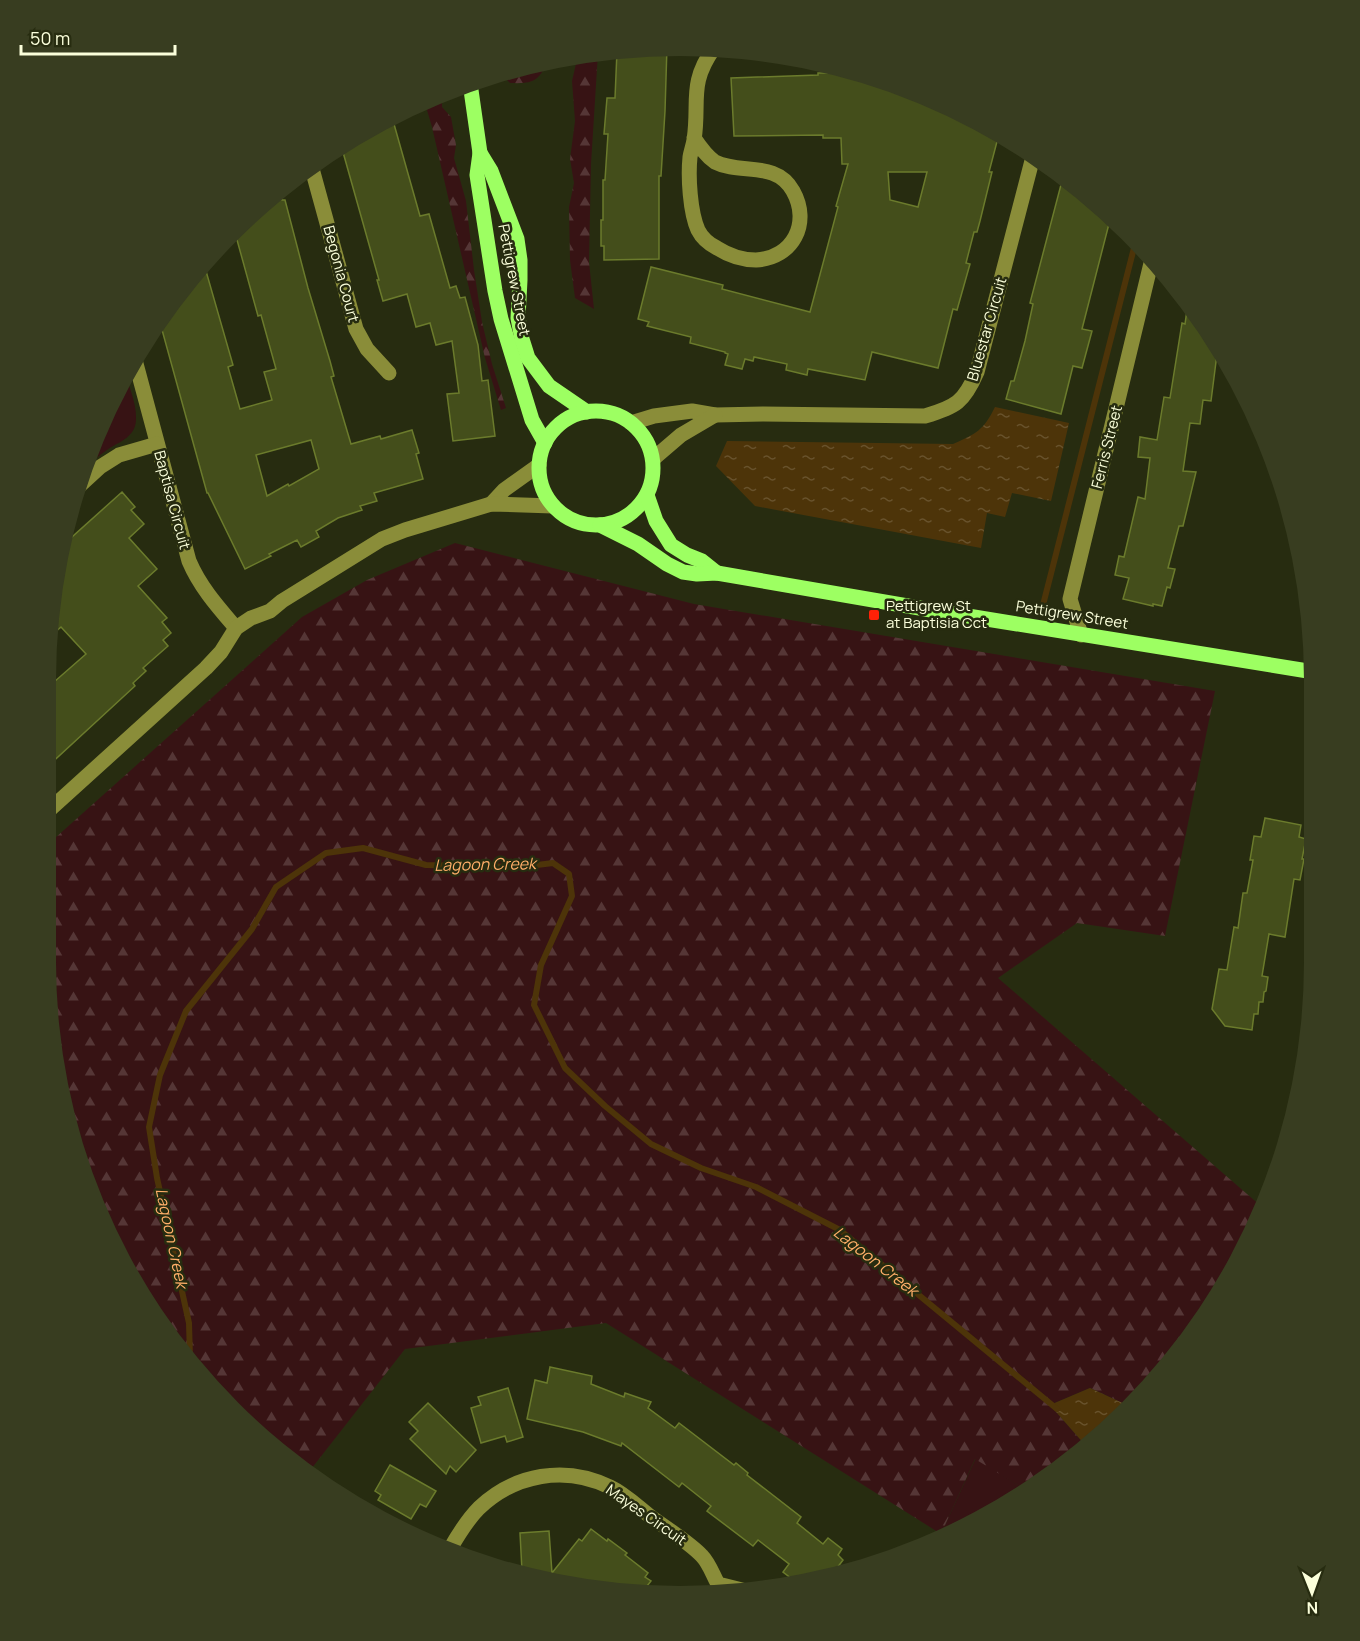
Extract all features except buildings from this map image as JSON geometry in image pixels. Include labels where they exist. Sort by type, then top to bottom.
[{"type":"main road","name":"Pettigrew Street","points":[[471,92],[480,153],[477,175],[495,291],[501,319],[532,420],[545,443]]},
{"type":"main road","name":"Pettigrew Street","points":[[480,153],[491,171],[517,239],[520,260],[518,318],[528,358],[549,386],[586,412]]},
{"type":"main road","points":[[602,411],[618,415],[631,423],[642,433],[653,459],[653,477],[647,495],[635,510],[619,521],[600,525],[582,524],[566,517],[553,506],[542,487],[539,465],[545,443],[555,428],[569,418],[586,412],[602,411]]},
{"type":"main road","name":"Pettigrew Street","points":[[647,495],[656,521],[671,545],[702,561],[717,573]]},
{"type":"main road","name":"Pettigrew Street","points":[[600,525],[638,544],[683,572],[717,573],[1304,670]]},
{"type":"street","points":[[694,138],[714,161],[728,167],[749,167],[768,171],[782,179],[792,189],[801,214],[800,228],[784,250],[771,257],[755,260],[742,258],[723,252],[707,242],[698,230],[692,204],[690,158],[694,138],[696,89],[700,71],[709,57]]},
{"type":"street","name":"Bluestar Circuit","points":[[631,423],[654,416],[692,411],[716,415],[925,416],[957,403],[969,392],[977,372],[1031,164]]},
{"type":"street","name":"Begonia Court","points":[[314,175],[357,329],[367,349],[389,373]]},
{"type":"street","name":"Ferris Street","points":[[1081,635],[1070,599],[1150,268]]},
{"type":"street","name":"Baptisa Circuit","points":[[138,370],[189,561],[206,593],[236,628]]},
{"type":"street","name":"Bluestar Circuit","points":[[653,459],[681,435],[716,415]]},
{"type":"street","points":[[90,476],[119,455],[157,444]]},
{"type":"street","points":[[491,504],[504,490],[539,465]]},
{"type":"street","points":[[55,805],[206,668],[221,652],[236,628],[251,618],[270,611],[282,601],[382,539],[491,504],[553,506]]},
{"type":"street","name":"Mayes Circuit","points":[[454,1543],[478,1509],[499,1492],[522,1480],[546,1475],[569,1474],[589,1478],[612,1488],[702,1555],[714,1584]]},
{"type":"green space","points":[[597,61],[591,164],[589,262],[594,309],[575,298],[570,260],[569,207],[574,183],[570,159],[575,121],[572,81],[576,64]]},
{"type":"green space","points":[[543,71],[539,77],[530,82],[510,83],[507,80]]},
{"type":"green space","points":[[442,103],[442,107],[451,117],[456,145],[454,158],[466,201],[482,322],[506,408],[501,410],[485,358],[427,110]]},
{"type":"green space","points":[[129,387],[135,407],[136,424],[127,438],[97,458]]},
{"type":"green space","points":[[455,543],[694,604],[1215,691],[1165,936],[1077,923],[998,978],[1256,1202],[1221,1273],[1199,1308],[1150,1373],[1122,1403],[1090,1388],[1050,1405],[1081,1440],[1018,1485],[975,1459],[944,1526],[935,1530],[606,1323],[405,1349],[314,1466],[268,1431],[210,1373],[161,1308],[139,1273],[103,1200],[77,1123],[67,1083],[57,1002],[55,838],[302,617],[367,580]]},
{"type":"green space","points":[[976,1458],[1018,1485],[992,1502],[945,1526]]},
{"type":"water","points":[[995,407],[1069,423],[1051,501],[1012,493],[1005,517],[987,513],[981,548],[755,506],[716,466],[727,441],[953,444],[978,430],[987,421]]},
{"type":"water","points":[[1090,1388],[1122,1403],[1081,1440],[1050,1405]]},
{"type":"waterway","points":[[1043,605],[1133,250]]},
{"type":"waterway","name":"Lagoon Creek","points":[[190,1347],[189,1323],[157,1178],[149,1127],[160,1075],[186,1011],[252,929],[276,887],[326,853],[363,848],[426,865],[521,867],[553,863],[569,874],[572,896],[541,965],[534,1005],[565,1068],[605,1106],[651,1144],[701,1168],[756,1187],[840,1230],[1057,1409]]},
{"type":"place","name":"Pettigrew St at Baptisia Cct","points":[[874,615]]}]
